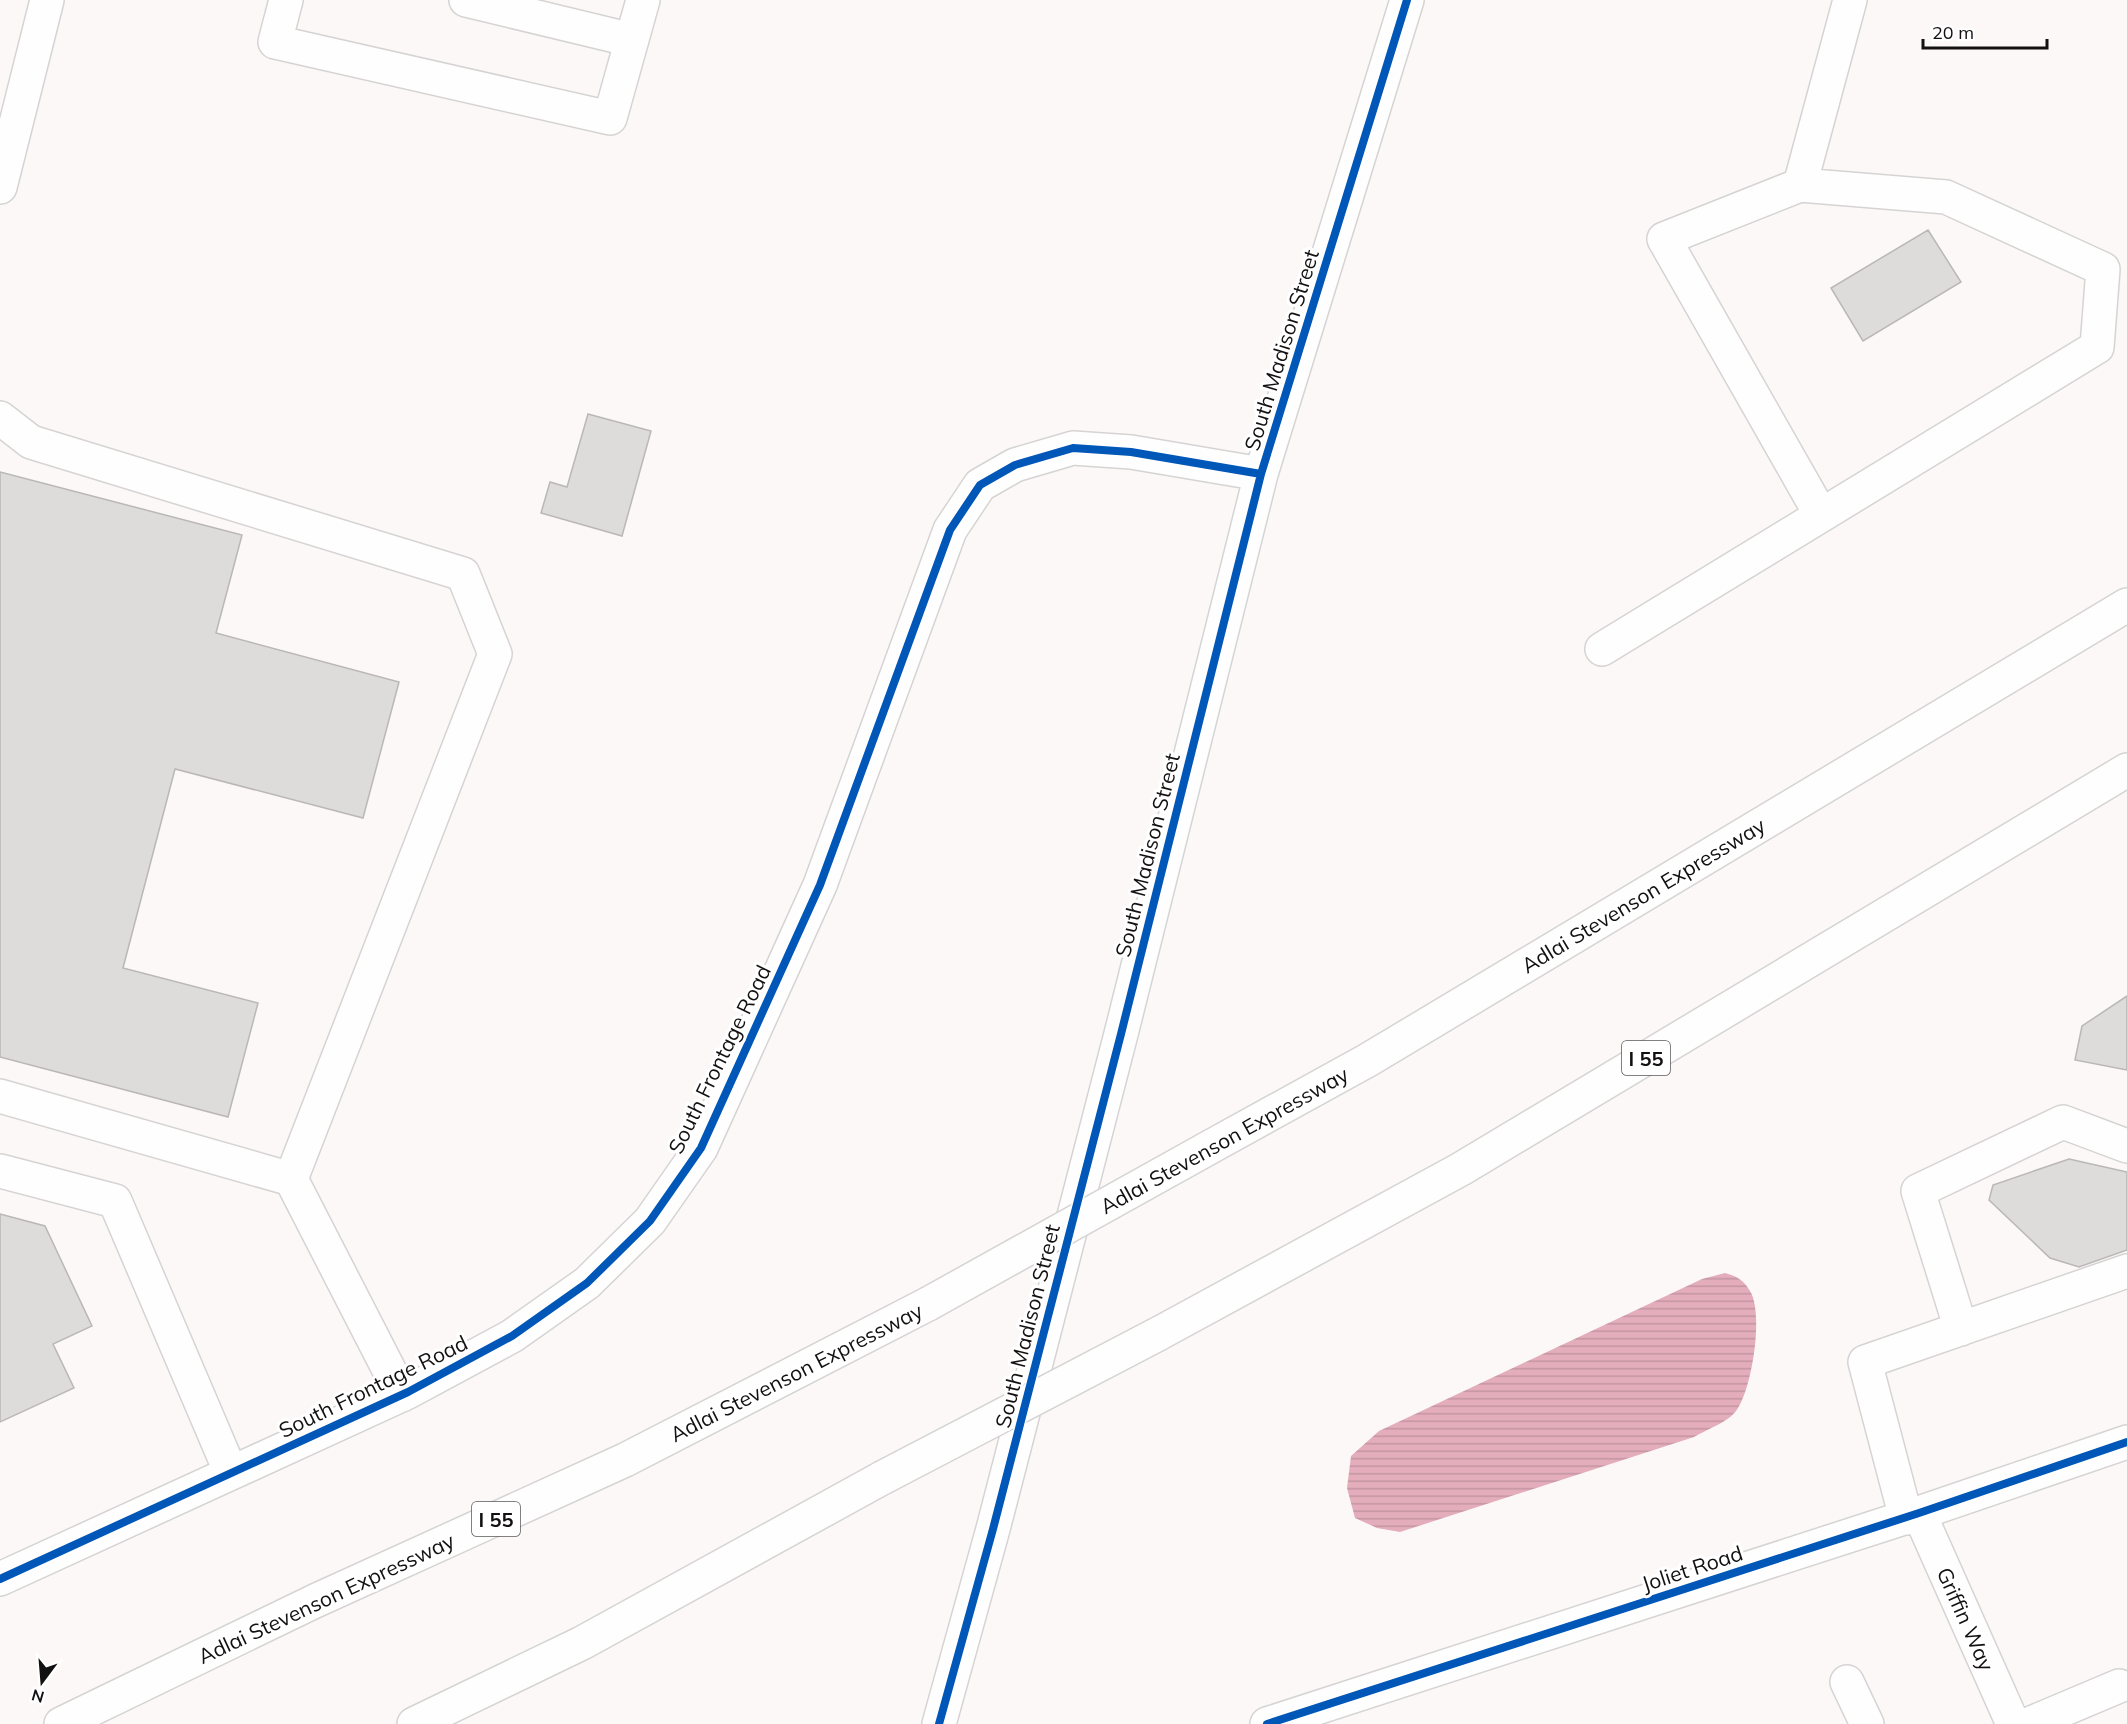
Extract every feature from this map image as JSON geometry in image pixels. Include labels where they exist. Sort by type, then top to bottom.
[{"type":"main road","points":[[0,187],[47,0]]},
{"type":"main road","points":[[286,0],[275,42],[610,118],[643,0]]},
{"type":"main road","points":[[466,0],[632,40]]},
{"type":"main road","name":"South Madison Street","points":[[939,1724],[993,1529],[1112,1068],[1261,474],[1407,0]]},
{"type":"main road","points":[[1800,185],[1850,0]]},
{"type":"main road","points":[[1602,649],[2097,347],[2103,269],[1946,197],[1800,185],[1664,239],[1821,515]]},
{"type":"main road","points":[[0,418],[31,442],[463,574],[495,654],[291,1179]]},
{"type":"main road","name":"South Frontage Road","points":[[0,1579],[402,1395],[512,1336],[588,1283],[650,1221],[701,1148],[820,885],[950,530],[980,485],[1015,465],[1072,448],[1131,452],[1261,474]]},
{"type":"main road","name":"Adlai Stevenson Expressway","points":[[61,1724],[315,1601],[625,1460],[928,1304],[1368,1060],[2127,605]]},
{"type":"main road","name":"I 55","points":[[414,1724],[582,1643],[882,1478],[1158,1334],[1461,1169],[2127,770]]},
{"type":"main road","points":[[0,1096],[291,1179],[402,1395]]},
{"type":"main road","points":[[2127,1146],[2063,1122],[1918,1191],[1961,1329],[2127,1271]]},
{"type":"main road","points":[[0,1171],[115,1201],[231,1473]]},
{"type":"main road","name":"Griffin Way","points":[[1961,1329],[1865,1362],[1913,1515],[2013,1724]]},
{"type":"main road","name":"Joliet Road","points":[[1267,1724],[1913,1515],[2127,1442]]},
{"type":"main road","points":[[1847,1682],[1868,1724]]},
{"type":"main road","points":[[2029,1724],[2119,1686]]},
{"type":"shaded area","points":[[1725,1273],[1739,1279],[1748,1287],[1756,1316],[1754,1351],[1747,1386],[1742,1401],[1728,1419],[1694,1437],[1400,1532],[1377,1528],[1355,1518],[1347,1488],[1351,1456],[1379,1431],[1702,1279]]},
{"type":"building","points":[[1928,230],[1961,282],[1863,341],[1831,288]]},
{"type":"building","points":[[588,414],[651,431],[622,536],[541,513],[550,482],[567,487]]},
{"type":"building","points":[[0,472],[242,535],[216,633],[399,682],[363,818],[175,769],[123,968],[258,1003],[228,1117],[0,1057]]},
{"type":"building","points":[[2127,996],[2127,1070],[2075,1060],[2082,1026]]},
{"type":"building","points":[[2069,1159],[2127,1172],[2127,1250],[2079,1267],[2050,1258],[1989,1200],[1993,1185]]},
{"type":"building","points":[[0,1214],[45,1226],[92,1326],[53,1344],[74,1388],[0,1422]]},
{"type":"cycle path","points":[[939,1724],[993,1529],[1121,1034],[1261,474],[1407,0]]},
{"type":"cycle path","points":[[0,1579],[408,1392],[512,1336],[587,1283],[650,1221],[701,1148],[820,885],[950,530],[980,485],[1015,465],[1073,448],[1131,452],[1261,474]]},
{"type":"cycle path","points":[[1267,1724],[1919,1513],[2127,1442]]}]
